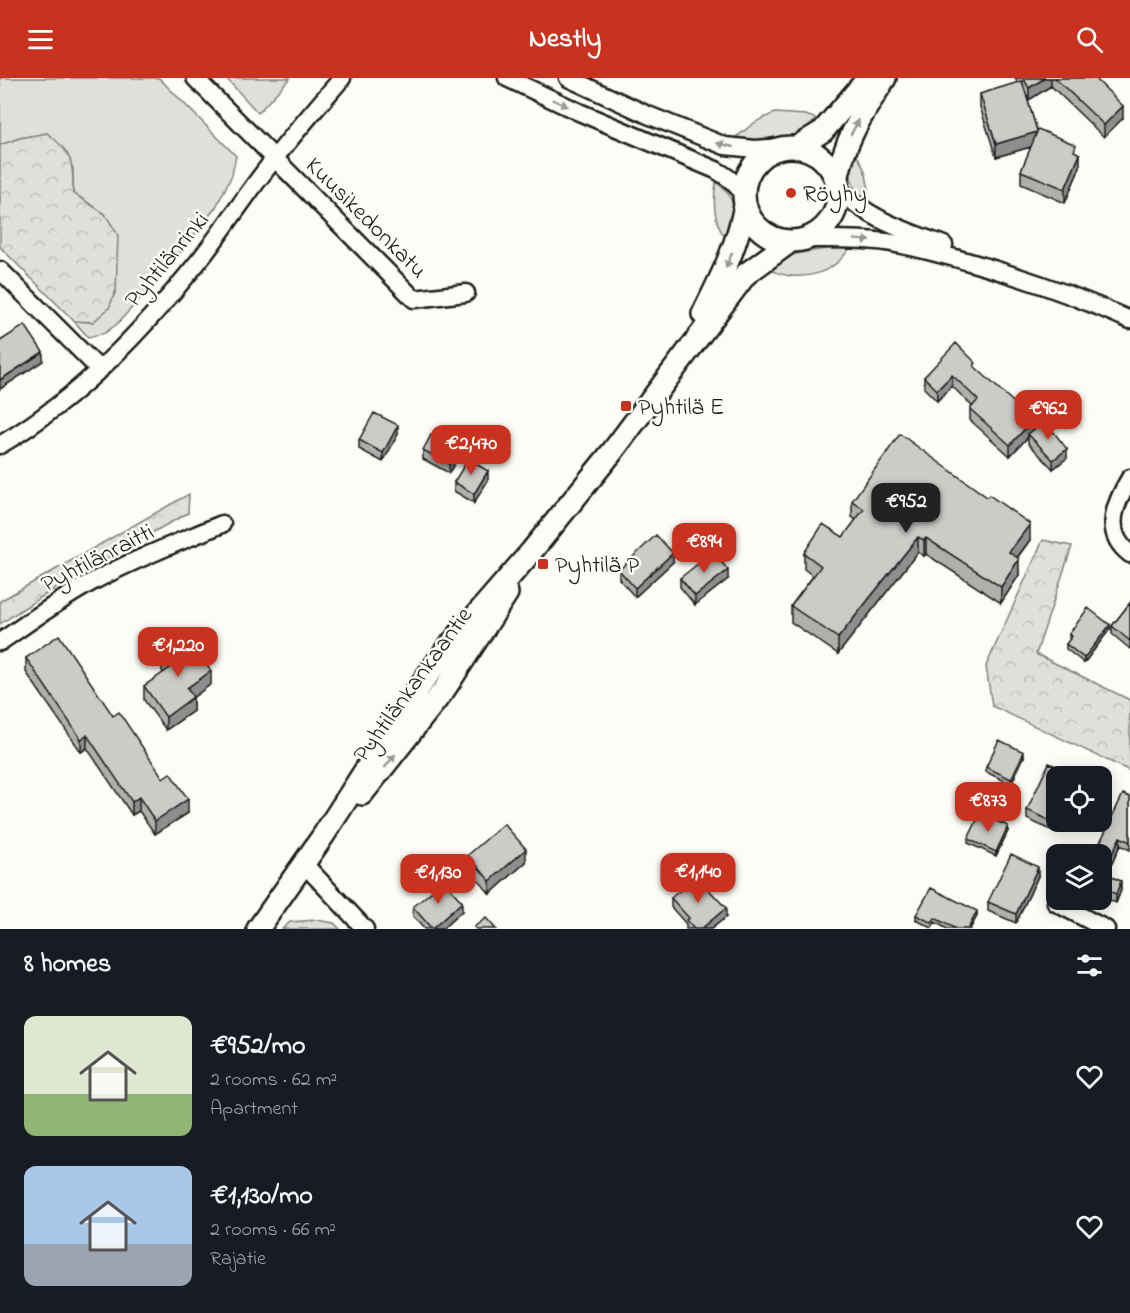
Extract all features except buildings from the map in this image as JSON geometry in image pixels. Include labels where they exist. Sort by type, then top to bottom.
[{"type":"street","points":[[195,78],[275,158]]},
{"type":"street","name":"Pyhtilänrinki","points":[[0,445],[49,413],[100,370],[132,337],[203,256],[275,158],[342,78]]},
{"type":"street","points":[[507,78],[579,112],[718,171],[733,180],[740,188],[751,219],[762,231],[775,238],[884,241],[914,247],[1005,272],[1060,291],[1130,320]]},
{"type":"street","points":[[568,78],[648,115],[725,146],[755,149],[790,147],[810,150],[831,168],[838,185],[856,206],[880,220],[953,248],[1005,272]]},
{"type":"street","points":[[745,201],[747,178],[752,167],[766,154],[790,147],[823,131],[868,78]]},
{"type":"street","points":[[797,240],[817,233],[828,223],[838,203],[841,160],[853,129],[885,78]]},
{"type":"street","name":"Kuusikedonkatu","points":[[275,158],[414,299],[466,293]]},
{"type":"street","name":"Pyhtilänkankaantie","points":[[689,348],[734,248],[741,228],[745,201]]},
{"type":"street","name":"Pyhtilänkankaantie","points":[[258,929],[323,836],[372,784],[444,690],[489,623],[531,552],[612,452],[689,348],[713,320],[732,291],[746,274],[797,240]]},
{"type":"street","points":[[0,270],[100,370]]},
{"type":"street","points":[[1130,478],[1119,497],[1112,523],[1120,547],[1130,554]]},
{"type":"street","name":"Pyhtilänraitti","points":[[0,642],[51,606],[90,584],[134,562],[222,524]]},
{"type":"street","points":[[304,864],[365,929]]},
{"type":"street","points":[[1069,910],[1106,929]]},
{"type":"green space","points":[[0,78],[159,78],[236,156],[232,175],[216,207],[170,266],[117,324],[105,333],[88,337],[74,321],[93,322],[105,214],[73,193],[73,168],[47,133],[20,138],[0,145]]},
{"type":"green space","points":[[226,78],[290,78],[258,113]]},
{"type":"green space","points":[[775,113],[806,115],[819,120],[803,132],[780,138],[735,140],[753,124]]},
{"type":"green space","points":[[47,133],[62,146],[70,158],[73,193],[105,214],[118,235],[116,290],[109,308],[93,322],[74,321],[0,247],[0,145],[20,138]]},
{"type":"green space","points":[[854,151],[866,176],[868,204],[857,192],[851,180],[850,166]]},
{"type":"green space","points":[[716,182],[732,201],[733,215],[728,240],[719,227],[715,212]]},
{"type":"green space","points":[[850,247],[834,265],[811,275],[787,275],[764,266],[772,261],[793,255]]},
{"type":"green space","points":[[189,494],[188,513],[69,580],[0,624],[0,601]]},
{"type":"green space","points":[[1043,540],[1072,546],[1036,654],[1130,700],[1130,771],[992,706],[986,666]]},
{"type":"green space","points":[[316,920],[334,923],[340,929],[282,929],[290,922]]},
{"type":"place","name":"Röyhy","points":[[791,193]]},
{"type":"place","name":"Pyhtilä E","points":[[626,406]]},
{"type":"place","name":"Pyhtilä P","points":[[543,564]]}]
